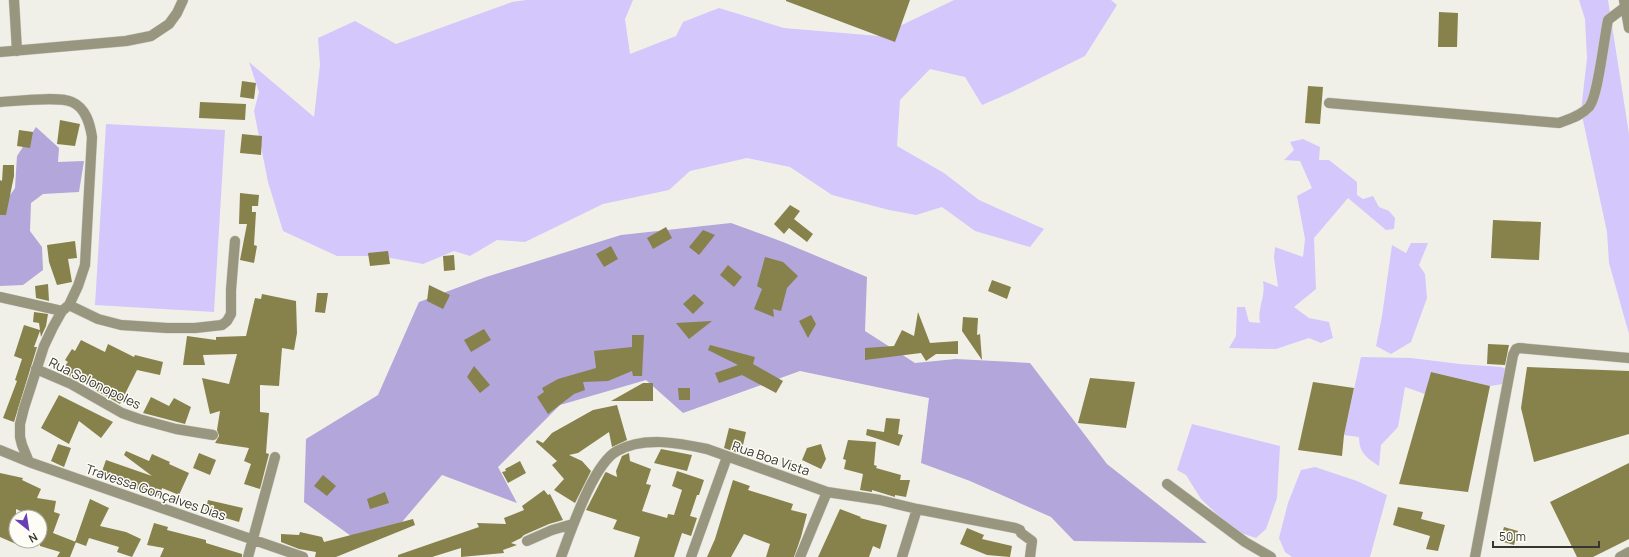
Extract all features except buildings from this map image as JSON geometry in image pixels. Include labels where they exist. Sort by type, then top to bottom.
[{"type":"street","points":[[14,0],[17,51]]},
{"type":"street","points":[[0,52],[126,41],[151,36],[169,24],[177,13],[183,0]]},
{"type":"street","points":[[1625,4],[1629,28]]},
{"type":"street","points":[[1329,103],[1559,123],[1574,118],[1589,107],[1595,95],[1608,20],[1625,4]]},
{"type":"street","points":[[0,102],[67,100],[77,106],[90,124],[92,146],[86,256],[81,281],[44,346],[20,424],[22,444],[30,462]]},
{"type":"street","points":[[0,296],[65,308],[121,325],[195,328],[222,325],[227,321],[231,314],[231,290],[235,241]]},
{"type":"street","points":[[1475,557],[1513,355],[1516,349],[1523,348],[1629,358]]},
{"type":"street","name":"Rua Solonopoles","points":[[36,369],[72,384],[122,413],[138,419],[176,429],[213,435]]},
{"type":"street","name":"Rua Boa Vista","points":[[561,557],[573,524],[601,465],[617,451],[627,446],[661,442],[693,446],[727,456],[827,492],[880,500],[917,509],[1015,528],[1020,530],[1032,541],[1030,557]]},
{"type":"street","name":"Travessa Gonçalves Dias","points":[[0,450],[30,462],[303,557]]},
{"type":"street","points":[[690,557],[727,456]]},
{"type":"street","points":[[248,557],[275,457]]},
{"type":"street","points":[[1167,484],[1245,542],[1271,557]]},
{"type":"street","points":[[800,557],[827,492]]},
{"type":"street","points":[[902,557],[917,509]]},
{"type":"street","points":[[527,541],[552,530],[573,524]]},
{"type":"street","points":[[1620,557],[1629,552]]},
{"type":"shaded area","points":[[526,0],[633,0],[625,19],[630,54],[676,36],[683,22],[719,8],[784,28],[879,36],[954,0],[1111,0],[1117,5],[1085,56],[1012,92],[982,105],[965,77],[930,69],[900,100],[897,146],[944,173],[979,200],[1044,229],[1030,247],[975,231],[942,207],[916,215],[889,210],[832,195],[790,167],[747,158],[690,171],[669,190],[603,204],[525,242],[497,240],[470,256],[454,251],[423,264],[380,256],[337,256],[283,231],[268,182],[254,111],[259,92],[249,62],[314,117],[320,65],[318,38],[355,21],[396,44],[512,2]]},
{"type":"shaded area","points":[[1579,0],[1608,0],[1629,134],[1629,334],[1609,263],[1607,232],[1581,111],[1587,58],[1585,19]]},
{"type":"shaded area","points":[[106,124],[225,130],[214,312],[95,305]]},
{"type":"shaded area","points":[[36,127],[59,148],[58,162],[84,161],[79,192],[43,194],[31,203],[30,231],[42,247],[43,270],[23,285],[0,286],[0,210],[15,188],[17,156]]},
{"type":"shaded area","points":[[1303,139],[1320,147],[1319,160],[1329,160],[1357,182],[1357,195],[1363,199],[1373,196],[1379,207],[1389,211],[1395,218],[1394,229],[1386,230],[1348,198],[1314,238],[1316,289],[1294,307],[1309,318],[1329,322],[1333,338],[1321,343],[1309,338],[1276,349],[1229,348],[1236,336],[1237,307],[1245,307],[1249,322],[1260,323],[1259,317],[1264,287],[1263,281],[1278,287],[1274,258],[1275,247],[1303,257],[1305,239],[1297,196],[1312,188],[1300,161],[1284,160],[1294,150],[1290,142]]},
{"type":"shaded area","points":[[731,223],[783,242],[867,277],[865,331],[915,363],[956,359],[1030,363],[1107,464],[1207,543],[1074,541],[1051,517],[970,481],[921,463],[929,398],[800,371],[683,413],[646,380],[560,405],[498,467],[517,503],[442,475],[402,522],[351,536],[304,502],[306,439],[378,395],[419,302],[486,277],[621,235]]},
{"type":"shaded area","points":[[1411,243],[1428,243],[1419,265],[1425,274],[1427,298],[1411,342],[1391,354],[1376,346],[1382,316],[1392,245],[1406,253]]},
{"type":"shaded area","points":[[1361,357],[1411,358],[1501,367],[1509,370],[1503,384],[1490,386],[1431,372],[1425,394],[1405,387],[1398,427],[1381,445],[1379,466],[1364,454],[1360,447],[1359,437],[1344,435]]},
{"type":"shaded area","points":[[1192,424],[1280,446],[1277,498],[1266,529],[1256,538],[1241,533],[1218,515],[1201,499],[1186,475],[1177,470]]},
{"type":"shaded area","points":[[1315,467],[1357,481],[1387,495],[1370,557],[1292,557],[1285,552],[1279,538],[1288,503],[1301,470]]}]
